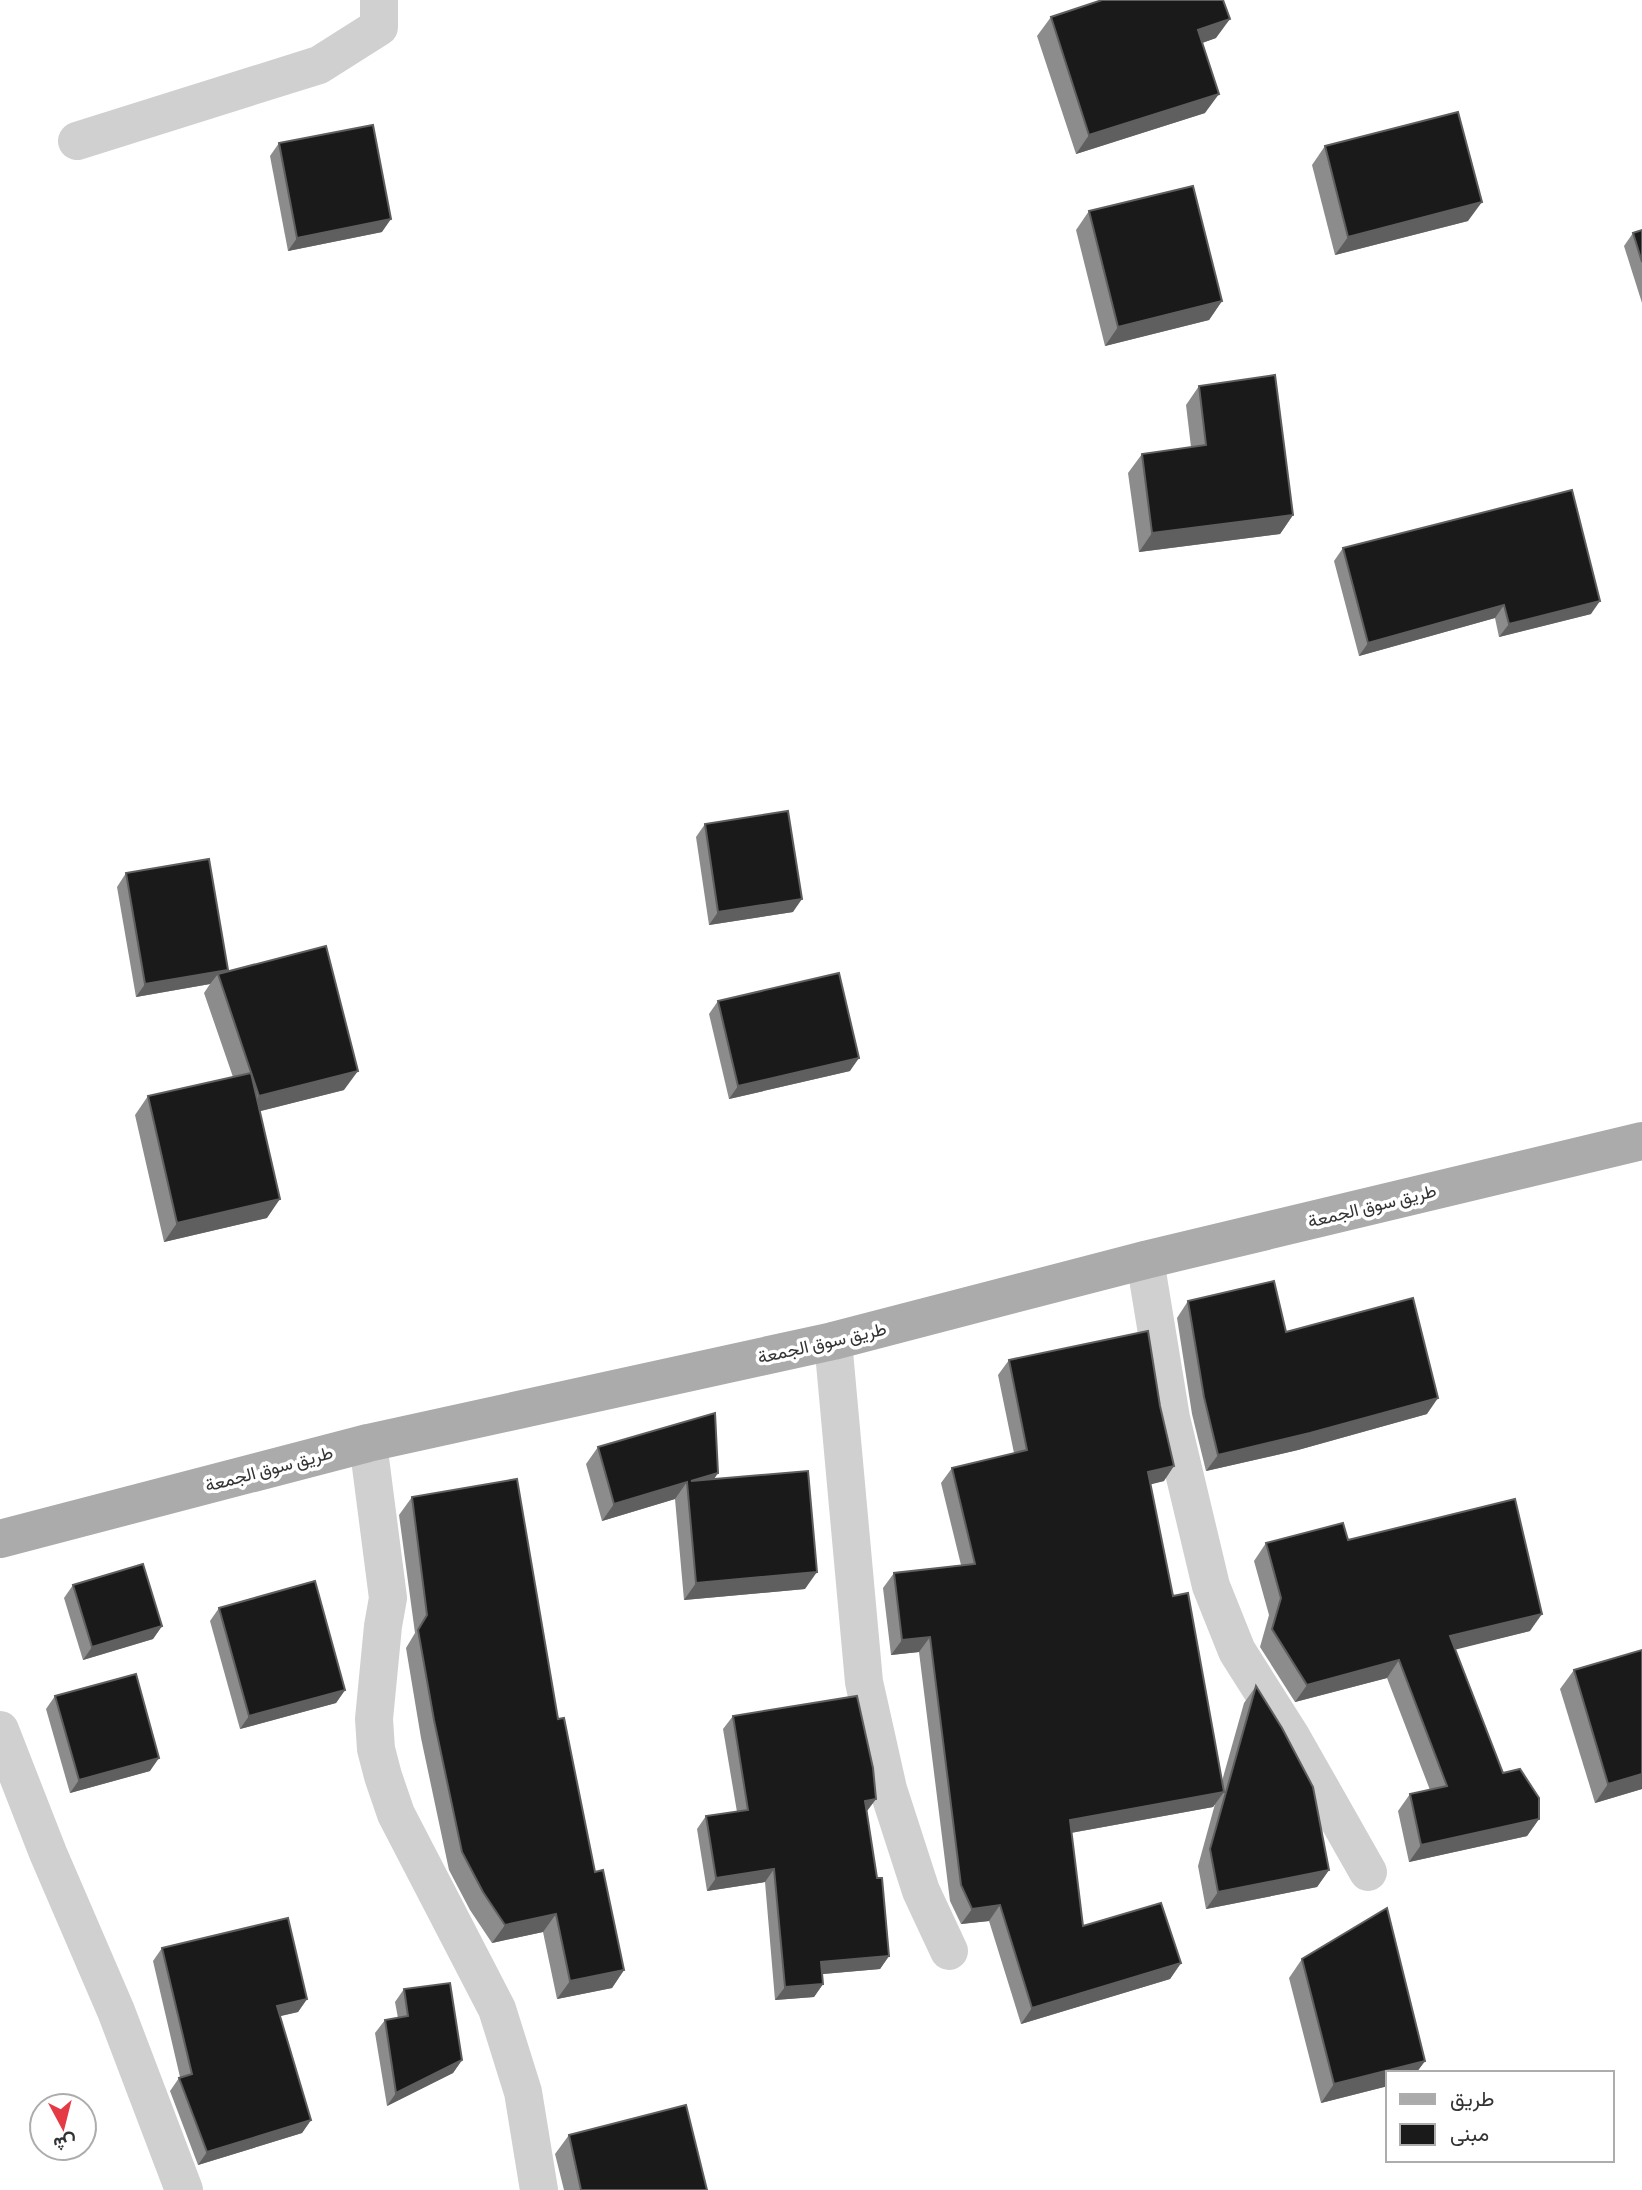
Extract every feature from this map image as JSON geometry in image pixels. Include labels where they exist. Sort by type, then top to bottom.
[{"type":"main road","name":"طريق سوق الجمعة","points":[[0,1539],[368,1443],[833,1341],[1145,1261],[1642,1141]]},
{"type":"street","points":[[77,141],[319,65],[379,27],[379,0]]},
{"type":"street","points":[[1145,1261],[1171,1418],[1211,1586],[1237,1651],[1292,1738],[1367,1872]]},
{"type":"street","points":[[833,1341],[864,1682],[888,1789],[921,1891],[949,1951]]},
{"type":"street","points":[[368,1443],[388,1598],[374,1720],[376,1749],[396,1815],[497,2009],[523,2092],[539,2190]]},
{"type":"street","points":[[0,1730],[48,1853],[117,2011],[184,2190]]},
{"type":"building","points":[[1102,0],[1223,0],[1230,19],[1198,30],[1219,94],[1089,135],[1051,17]]},
{"type":"building","points":[[1458,112],[1482,202],[1348,237],[1325,146]]},
{"type":"building","points":[[373,125],[391,219],[297,238],[279,143]]},
{"type":"building","points":[[1193,186],[1222,301],[1118,327],[1089,211]]},
{"type":"building","points":[[1642,230],[1642,262],[1633,233]]},
{"type":"building","points":[[1275,375],[1293,515],[1152,533],[1142,454],[1206,445],[1199,386]]},
{"type":"building","points":[[1572,490],[1600,601],[1509,624],[1504,605],[1368,643],[1343,548]]},
{"type":"building","points":[[788,811],[802,899],[718,912],[705,824]]},
{"type":"building","points":[[209,859],[228,970],[145,984],[126,873]]},
{"type":"building","points":[[326,946],[358,1071],[259,1096],[218,974]]},
{"type":"building","points":[[839,973],[859,1058],[738,1086],[718,1001]]},
{"type":"building","points":[[251,1073],[280,1199],[177,1223],[148,1096]]},
{"type":"building","points":[[1274,1281],[1286,1332],[1413,1298],[1438,1398],[1218,1455],[1204,1397],[1188,1301]]},
{"type":"building","points":[[1148,1331],[1160,1406],[1174,1466],[1148,1472],[1173,1596],[1188,1593],[1224,1792],[1070,1820],[1083,1926],[1161,1903],[1181,1963],[1032,2008],[1000,1905],[972,1909],[961,1885],[930,1637],[902,1640],[894,1573],[975,1564],[952,1468],[1027,1450],[1009,1360]]},
{"type":"building","points":[[715,1413],[718,1473],[691,1481],[808,1471],[817,1572],[696,1583],[687,1482],[614,1504],[598,1447]]},
{"type":"building","points":[[517,1479],[558,1719],[564,1718],[595,1872],[603,1870],[624,1970],[570,1981],[556,1914],[505,1925],[483,1892],[462,1852],[418,1630],[427,1615],[412,1497]]},
{"type":"building","points":[[1515,1499],[1542,1614],[1450,1636],[1503,1773],[1520,1769],[1539,1798],[1539,1819],[1421,1845],[1410,1794],[1447,1786],[1399,1660],[1307,1685],[1272,1629],[1281,1598],[1266,1543],[1343,1523],[1348,1540]]},
{"type":"building","points":[[143,1564],[162,1626],[92,1647],[73,1585]]},
{"type":"building","points":[[315,1581],[345,1690],[249,1716],[219,1608]]},
{"type":"building","points":[[1642,1650],[1642,1774],[1608,1784],[1574,1670]]},
{"type":"building","points":[[136,1674],[159,1758],[79,1780],[55,1696]]},
{"type":"building","points":[[1256,1686],[1313,1787],[1329,1870],[1218,1892],[1210,1849]]},
{"type":"building","points":[[857,1696],[873,1768],[876,1799],[865,1801],[877,1878],[882,1878],[889,1956],[821,1962],[823,1984],[785,1987],[774,1869],[716,1878],[706,1816],[748,1810],[733,1716]]},
{"type":"building","points":[[1387,1908],[1425,2061],[1334,2084],[1302,1959]]},
{"type":"building","points":[[288,1918],[307,1999],[277,2006],[311,2120],[207,2152],[179,2078],[192,2074],[162,1948]]},
{"type":"building","points":[[450,1983],[462,2060],[396,2093],[385,2020],[408,2016],[404,1989]]},
{"type":"building","points":[[686,2105],[707,2190],[581,2190],[569,2135]]}]
